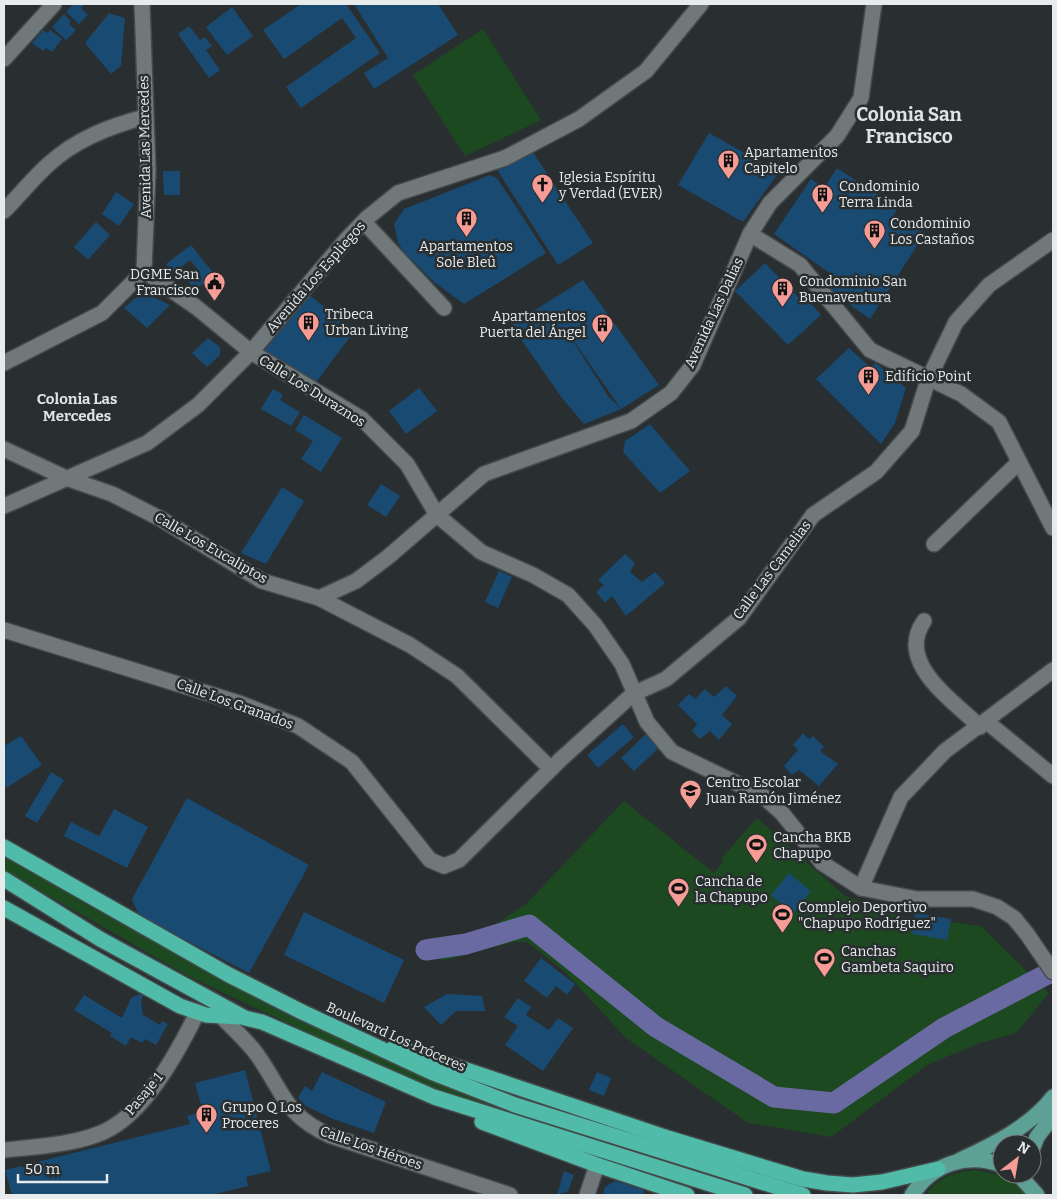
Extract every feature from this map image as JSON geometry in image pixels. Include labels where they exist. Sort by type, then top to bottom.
[{"type":"highway","name":"Boulevard Los Próceres","points":[[4,847],[229,975],[302,1012],[440,1076],[554,1117],[802,1195]]},
{"type":"highway","points":[[4,879],[100,939],[245,1018]]},
{"type":"highway","points":[[4,908],[126,977],[197,1013],[245,1018],[262,1022],[434,1097],[474,1118],[597,1165],[687,1195]]},
{"type":"highway","points":[[302,1012],[417,1054],[677,1141],[783,1174],[827,1183],[853,1185],[882,1182],[938,1169]]},
{"type":"highway","points":[[434,1097],[745,1195]]},
{"type":"highway","points":[[554,1117],[559,1101]]},
{"type":"highway","points":[[827,1183],[857,1195]]},
{"type":"main road","points":[[912,1195],[927,1177],[938,1169],[960,1160],[1006,1136],[1040,1110],[1053,1097]]},
{"type":"main road","points":[[1040,1134],[1053,1116]]},
{"type":"main road","points":[[960,1160],[980,1159],[992,1162]]},
{"type":"main road","points":[[1027,1184],[1037,1195]]},
{"type":"street","points":[[4,60],[54,4]]},
{"type":"street","name":"Avenida Las Mercedes","points":[[142,4],[148,170],[144,270]]},
{"type":"street","name":"Avenida Los Espliegos","points":[[4,506],[147,443],[198,405],[251,352],[364,222],[398,194],[505,158],[579,119],[646,71],[701,4]]},
{"type":"street","name":"Avenida Las Dalias","points":[[319,598],[356,581],[388,558],[484,474],[630,421],[671,393],[693,365],[750,234],[770,203],[837,136],[861,98],[874,4]]},
{"type":"street","points":[[4,211],[50,163],[81,141],[109,127],[145,117]]},
{"type":"street","points":[[364,222],[444,308]]},
{"type":"street","points":[[750,234],[800,265],[870,350],[928,380],[961,394],[999,422],[1053,528]]},
{"type":"street","name":"Calle Las Camelias","points":[[444,866],[459,860],[551,769],[633,694],[666,679],[739,618],[813,515],[876,472],[912,431],[928,380],[956,322],[989,285],[1053,240]]},
{"type":"street","points":[[4,363],[102,313],[144,270]]},
{"type":"street","name":"Calle Los Duraznos","points":[[144,270],[196,307],[251,352],[362,419],[407,464],[437,514],[481,552],[534,575],[568,595],[596,625],[616,656],[647,722],[672,752],[763,796],[782,813],[822,863],[861,888],[917,899],[973,899],[997,907],[1014,918],[1053,972]]},
{"type":"street","name":"Calle Los Eucaliptos","points":[[4,449],[66,478],[112,494],[153,515],[262,581],[319,598],[342,608],[410,645],[457,676],[551,769]]},
{"type":"street","points":[[934,544],[1019,462]]},
{"type":"street","points":[[342,588],[342,608]]},
{"type":"street","points":[[924,621],[917,631],[914,645],[917,658],[936,686],[983,725],[1053,776]]},
{"type":"street","name":"Calle Los Granados","points":[[4,630],[231,700],[298,726],[352,762],[430,860],[444,866]]},
{"type":"street","points":[[861,888],[901,797],[945,752],[1053,670]]},
{"type":"street","name":"Pasaje 1","points":[[4,1150],[60,1144],[111,1128],[134,1110],[152,1087],[197,1013]]},
{"type":"street","name":"Calle Los Héroes","points":[[221,1016],[257,1054],[296,1114],[310,1127],[331,1136],[510,1195]]},
{"type":"street","points":[[587,1195],[597,1165]]},
{"type":"green space","points":[[483,29],[541,120],[465,156],[413,75]]},
{"type":"green space","name":"Complejo Deportivo \"Chapupo Rodríguez\"","points":[[624,801],[714,873],[723,861],[721,859],[757,818],[845,896],[902,916],[981,926],[1049,993],[1016,1033],[977,1044],[927,1065],[831,1137],[748,1123],[626,1038],[565,972],[527,942],[514,942],[442,961],[428,938],[485,932],[527,903]]},
{"type":"green space","points":[[4,854],[93,908],[238,987],[490,1102],[492,1106],[464,1100],[436,1089],[339,1047],[188,976],[4,870]]},
{"type":"green space","points":[[976,1170],[992,1174],[992,1184],[1017,1184],[1027,1195],[926,1195],[941,1180],[962,1172]]},
{"type":"building","points":[[73,4],[85,4],[81,8],[88,15],[79,24],[66,12]]},
{"type":"building","points":[[301,4],[346,4],[380,53],[301,108],[286,87],[356,38],[342,18],[284,59],[263,30]]},
{"type":"building","points":[[354,4],[438,4],[458,35],[374,89],[364,73],[388,58]]},
{"type":"building","points":[[232,7],[253,36],[227,55],[206,27]]},
{"type":"building","points":[[109,13],[125,18],[121,66],[111,74],[85,43]]},
{"type":"building","points":[[64,14],[71,21],[69,24],[76,30],[66,40],[52,27]]},
{"type":"building","points":[[189,26],[200,40],[205,37],[212,46],[206,50],[220,70],[209,78],[178,34]]},
{"type":"building","points":[[43,30],[47,33],[50,30],[62,39],[52,52],[46,48],[43,51],[32,43]]},
{"type":"building","name":"Apartamentos Capitelo","points":[[709,133],[779,172],[743,222],[678,185]]},
{"type":"building","name":"Iglesia Espíritu y Verdad (EVER)","points":[[530,148],[593,243],[558,265],[494,165]]},
{"type":"building","points":[[837,168],[898,208],[893,216],[925,233],[870,319],[823,286],[831,274],[774,234],[811,179],[824,188]]},
{"type":"building","points":[[163,171],[180,171],[180,195],[164,195]]},
{"type":"building","name":"Apartamentos Sole Bleû","points":[[490,175],[497,178],[546,253],[464,304],[434,282],[404,252],[398,243],[394,224],[404,209]]},
{"type":"building","points":[[116,192],[134,204],[119,226],[102,214]]},
{"type":"building","points":[[96,222],[110,235],[88,260],[74,247]]},
{"type":"building","points":[[191,245],[215,275],[195,290],[187,280],[199,271],[190,260],[173,274],[166,264]]},
{"type":"building","name":"Condominio San Buenaventura","points":[[765,263],[802,301],[806,298],[821,315],[788,345],[735,291]]},
{"type":"building","points":[[583,280],[659,385],[621,409],[584,424],[562,398],[511,325]],"holes":[[[562,324],[621,409],[608,396]]]},
{"type":"building","points":[[142,292],[170,305],[147,328],[124,308]]},
{"type":"building","name":"Tribeca Urban Living","points":[[309,295],[355,330],[314,385],[263,352]]},
{"type":"building","points":[[208,338],[220,347],[220,355],[207,367],[192,353]]},
{"type":"building","name":"Edificio Point","points":[[849,348],[870,367],[876,363],[906,388],[895,423],[881,444],[816,379]]},
{"type":"building","points":[[419,388],[437,411],[406,434],[389,411]]},
{"type":"building","points":[[273,389],[283,395],[280,400],[300,412],[291,426],[261,409]]},
{"type":"building","points":[[304,415],[342,438],[321,472],[301,459],[313,441],[295,430]]},
{"type":"building","points":[[650,424],[690,471],[660,493],[623,452],[625,441]]},
{"type":"building","points":[[381,484],[400,496],[386,517],[367,505]]},
{"type":"building","points":[[282,487],[304,501],[266,564],[241,553]]},
{"type":"building","points":[[625,554],[635,563],[630,572],[642,582],[655,572],[665,583],[626,616],[612,596],[605,603],[596,592],[604,585],[598,580]]},
{"type":"building","points":[[499,571],[512,577],[498,608],[485,602]]},
{"type":"building","points":[[726,686],[737,696],[722,715],[732,724],[719,740],[710,731],[700,739],[692,731],[697,724],[678,705],[689,694],[695,699],[705,689],[714,697]]},
{"type":"building","points":[[623,724],[634,737],[598,768],[587,755]]},
{"type":"building","points":[[648,732],[661,746],[634,771],[621,758]]},
{"type":"building","points":[[803,733],[809,739],[813,736],[824,747],[820,751],[838,764],[819,786],[799,770],[792,775],[784,766],[798,750],[793,745]]},
{"type":"building","points":[[21,736],[42,765],[6,788],[4,786],[4,746]]},
{"type":"building","points":[[51,772],[64,780],[37,823],[25,816]]},
{"type":"building","points":[[187,798],[309,865],[249,973],[139,916],[132,899]]},
{"type":"building","points":[[114,809],[148,827],[127,868],[64,836],[71,822],[99,836]]},
{"type":"building","points":[[789,873],[811,891],[793,914],[771,895]]},
{"type":"building","points":[[304,912],[404,960],[384,1003],[284,955]]},
{"type":"building","points":[[915,913],[951,919],[947,940],[912,934]]},
{"type":"building","points":[[541,958],[575,984],[567,995],[556,986],[547,998],[524,981]]},
{"type":"building","points":[[140,994],[143,995],[141,1002],[143,1015],[160,1025],[162,1021],[168,1024],[156,1045],[145,1039],[142,1043],[131,1037],[126,1046],[110,1036],[112,1033],[74,1010],[84,995],[122,1018],[131,998]]},
{"type":"building","points":[[447,994],[482,996],[485,1011],[456,1011],[441,1025],[424,1007]]},
{"type":"building","points":[[518,998],[531,1007],[526,1015],[549,1030],[558,1018],[573,1028],[543,1071],[505,1045],[518,1026],[504,1017]]},
{"type":"building","name":"Grupo Q Los Proceres","points":[[245,1070],[271,1171],[246,1177],[248,1186],[211,1195],[12,1195],[5,1170],[190,1124],[187,1116],[203,1112],[195,1083]]},
{"type":"building","points":[[322,1072],[386,1102],[374,1133],[333,1119],[306,1106],[298,1098],[305,1086],[312,1091]]},
{"type":"building","points":[[597,1072],[611,1078],[604,1096],[589,1090]]},
{"type":"building","points":[[564,1171],[574,1175],[568,1191],[557,1195]]},
{"type":"building","points":[[615,1181],[644,1190],[643,1195],[603,1195],[605,1187]]},
{"type":"waterway","points":[[426,950],[466,944],[529,925],[656,1027],[774,1097],[834,1103],[944,1028],[1053,971]]},
{"type":"place","name":"Apartamentos Capitelo","points":[[728,179]]},
{"type":"place","name":"Iglesia Espíritu y Verdad (EVER)","points":[[543,204]]},
{"type":"place","name":"Condominio Terra Linda","points":[[823,213]]},
{"type":"place","name":"Apartamentos Sole Bleû","points":[[466,237]]},
{"type":"place","name":"Condominio Los Castaños","points":[[874,250]]},
{"type":"place","name":"DGME San Francisco","points":[[215,301]]},
{"type":"place","name":"Condominio San Buenaventura","points":[[783,308]]},
{"type":"place","name":"Tribeca Urban Living","points":[[309,341]]},
{"type":"place","name":"Apartamentos Puerta del Ángel","points":[[602,343]]},
{"type":"place","name":"Edificio Point","points":[[869,395]]},
{"type":"place","name":"Centro Escolar Juan Ramón Jiménez","points":[[690,809]]},
{"type":"place","name":"Cancha BKB Chapupo","points":[[757,864]]},
{"type":"place","name":"Cancha de la Chapupo","points":[[679,908]]},
{"type":"place","name":"Complejo Deportivo \"Chapupo Rodríguez\"","points":[[782,934]]},
{"type":"place","name":"Canchas Gambeta Saquiro","points":[[825,978]]},
{"type":"place","name":"Grupo Q Los Proceres","points":[[206,1134]]},
{"type":"district","name":"Colonia San Francisco","points":[[909,125]]},
{"type":"district","name":"Colonia Las Mercedes","points":[[77,408]]}]
